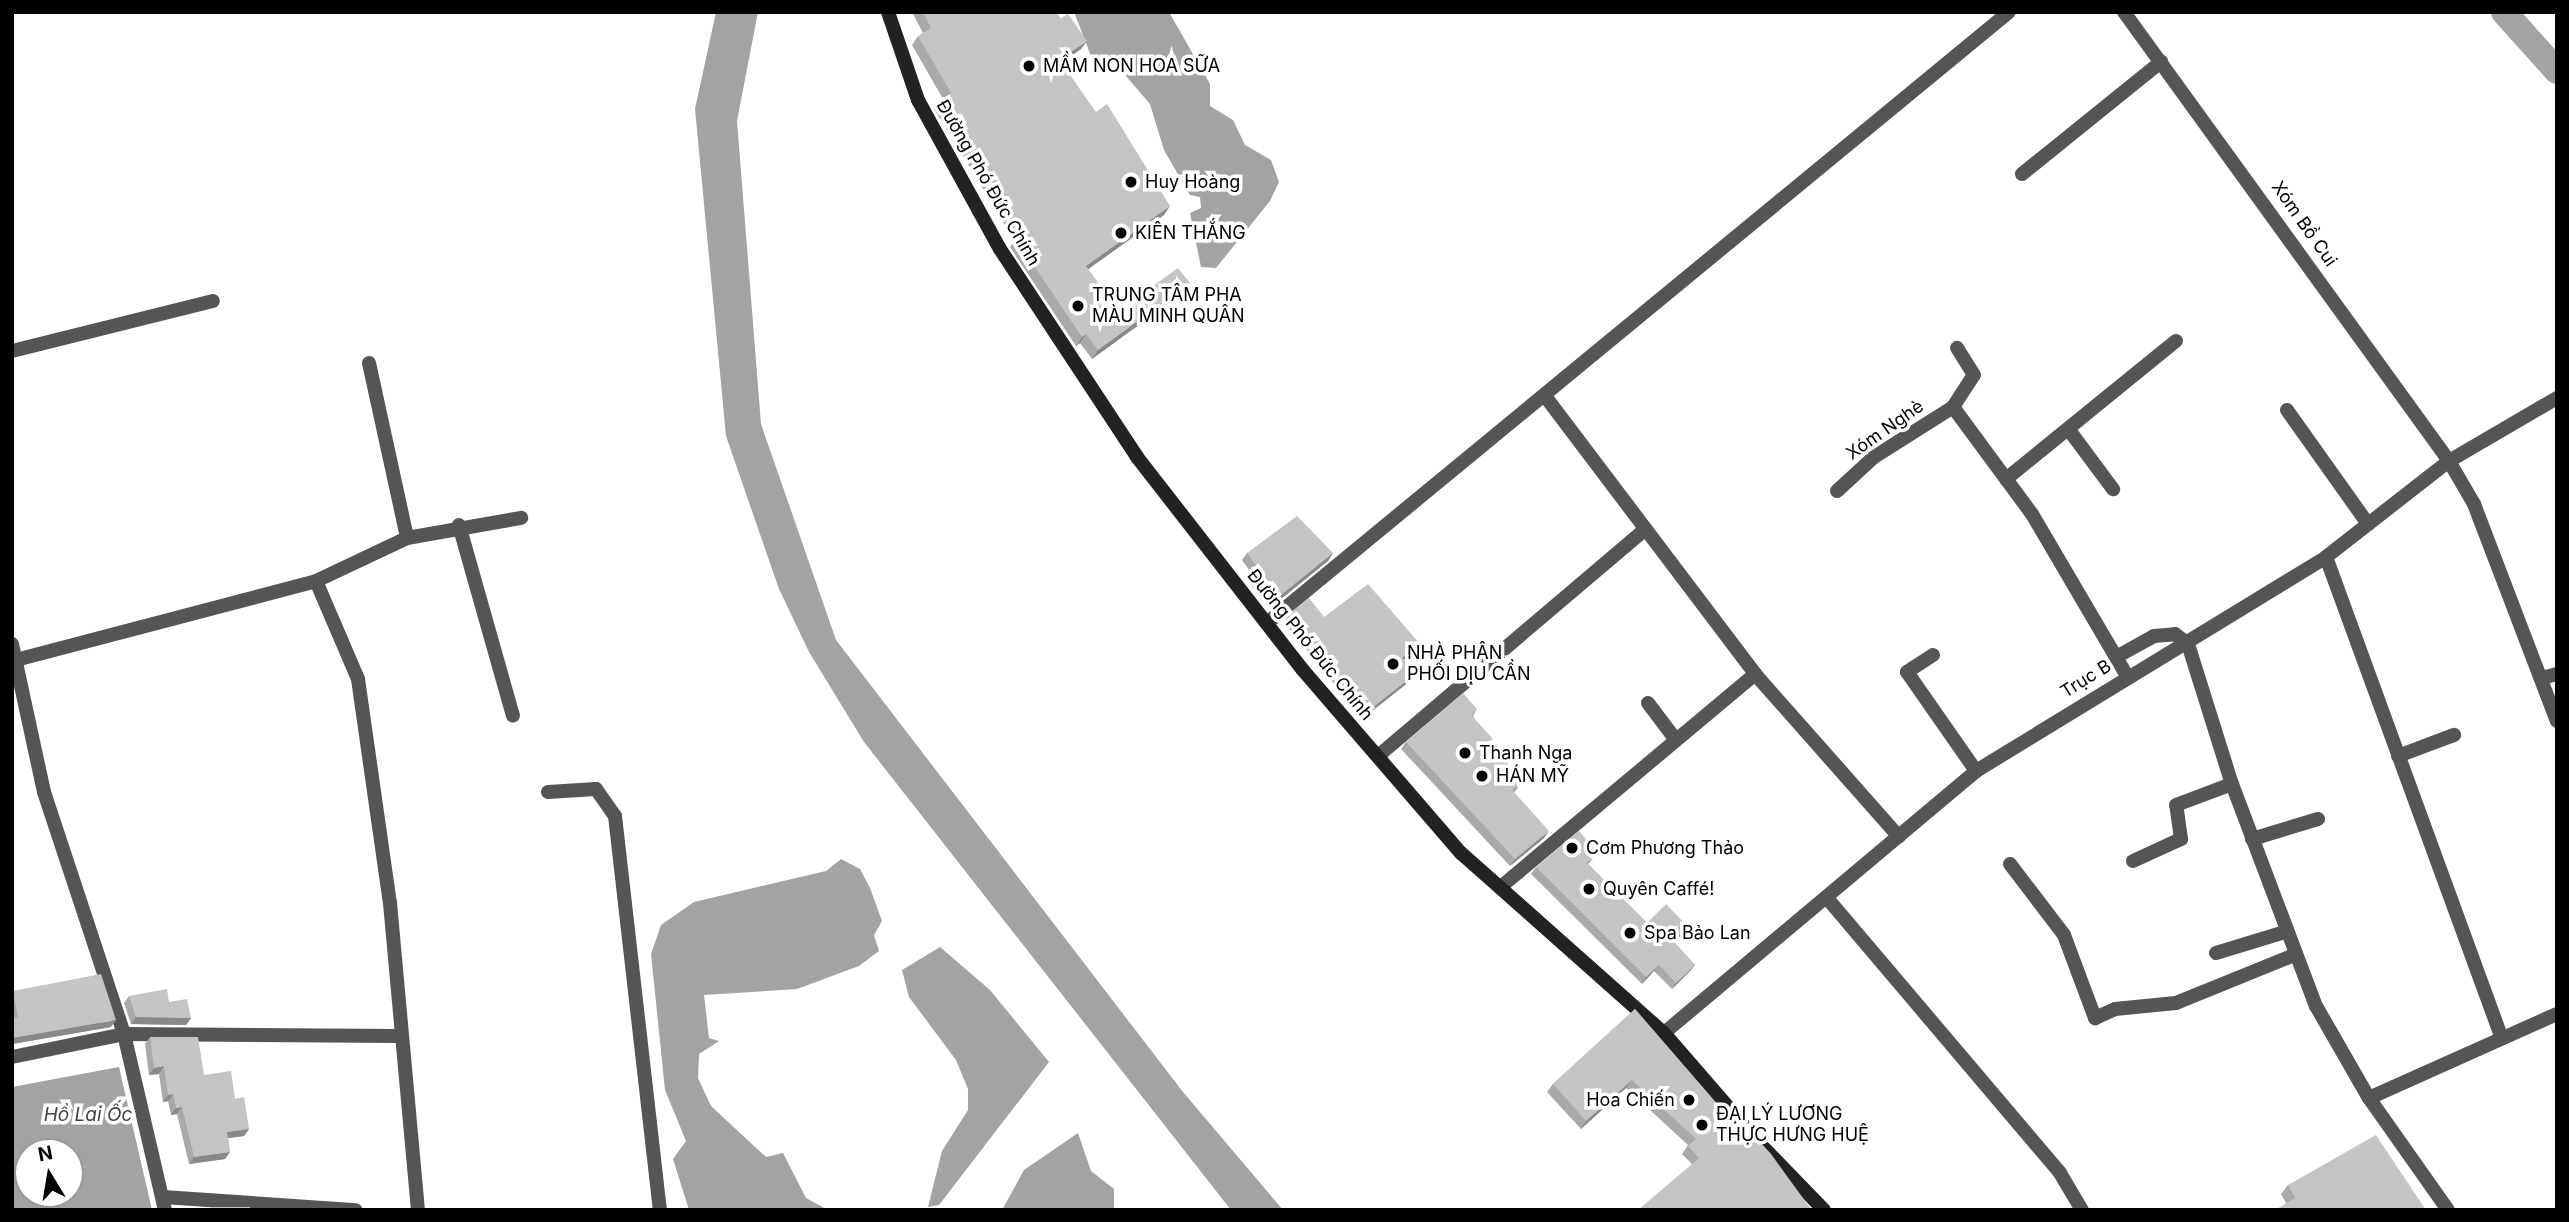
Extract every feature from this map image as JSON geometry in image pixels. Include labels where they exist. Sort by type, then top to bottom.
[{"type":"main road","name":"Đường Phó Đức Chính","points":[[888,12],[918,100],[1000,249],[1137,457],[1267,623],[1461,852],[1503,885],[1664,1033],[1824,1210]]},
{"type":"street","points":[[1267,623],[2009,12]]},
{"type":"street","name":"Xóm Bồ Cui","points":[[2124,12],[2449,461],[2474,505],[2550,676],[2557,721]]},
{"type":"street","points":[[2022,174],[2161,62]]},
{"type":"street","points":[[12,351],[213,301]]},
{"type":"street","points":[[2006,479],[2176,341]]},
{"type":"street","points":[[1953,407],[1973,375],[1957,348]]},
{"type":"street","points":[[369,363],[407,538]]},
{"type":"street","points":[[1545,396],[1642,532],[1755,674],[1899,837]]},
{"type":"street","name":"Trục B","points":[[1664,1033],[1976,771],[2127,676],[2188,644],[2326,557],[2449,461],[2557,398]]},
{"type":"street","name":"Xóm Nghè","points":[[1837,491],[1874,457],[1953,407],[2006,479],[2119,656],[2127,676]]},
{"type":"street","points":[[2287,410],[2368,524]]},
{"type":"street","points":[[2069,430],[2113,489]]},
{"type":"street","points":[[14,661],[316,581],[407,538],[459,525],[521,518]]},
{"type":"street","points":[[459,525],[513,716]]},
{"type":"street","points":[[1378,757],[1642,532]]},
{"type":"street","points":[[2326,557],[2501,1036]]},
{"type":"street","points":[[316,581],[358,679],[390,903],[398,1036],[418,1210]]},
{"type":"street","points":[[2119,656],[2154,636],[2175,634],[2188,644],[2232,784],[2294,956],[2369,1098],[2448,1210]]},
{"type":"street","points":[[12,644],[44,792],[124,1034],[164,1203],[356,1210]]},
{"type":"street","points":[[1933,655],[1908,672],[1976,771]]},
{"type":"street","points":[[1503,885],[1755,674]]},
{"type":"street","points":[[1648,703],[1676,740]]},
{"type":"street","points":[[2398,756],[2454,735]]},
{"type":"street","points":[[2133,861],[2181,839],[2176,805],[2232,784]]},
{"type":"street","points":[[548,792],[596,789],[615,817],[660,1210]]},
{"type":"street","points":[[2252,839],[2318,819]]},
{"type":"street","points":[[2010,864],[2064,935],[2095,1018],[2115,1009],[2176,1003],[2294,956]]},
{"type":"street","points":[[1827,898],[2060,1173],[2082,1210]]},
{"type":"street","points":[[2216,953],[2285,932]]},
{"type":"street","points":[[2369,1098],[2501,1036],[2557,1014]]},
{"type":"street","points":[[12,1057],[124,1034],[398,1036]]},
{"type":"water","points":[[716,12],[758,12],[737,121],[761,424],[836,640],[1183,1092],[1283,1210],[1231,1210],[864,742],[809,652],[779,589],[726,436],[695,109]]},
{"type":"water","points":[[1074,12],[1169,12],[1210,84],[1210,106],[1233,120],[1245,145],[1271,160],[1279,182],[1270,201],[1216,268],[1201,267],[1190,213],[1201,208],[1200,197],[1190,195],[1164,150],[1150,104],[1113,61],[1091,56]]},
{"type":"water","points":[[841,859],[860,869],[870,888],[882,921],[874,935],[879,951],[859,966],[797,989],[704,995],[709,1038],[719,1041],[699,1054],[698,1078],[711,1106],[766,1157],[783,1153],[806,1198],[828,1210],[689,1210],[673,1159],[686,1141],[665,1090],[651,954],[661,925],[694,902],[826,871]]},
{"type":"water","points":[[940,947],[990,990],[1049,1062],[939,1205],[928,1207],[942,1151],[968,1110],[968,1089],[956,1060],[909,997],[902,970]]},
{"type":"water","name":"Hồ Lai Ốc","points":[[119,1067],[152,1210],[12,1210],[12,1087]]},
{"type":"water","points":[[1078,1133],[1091,1171],[1114,1189],[1114,1210],[1002,1210],[1024,1170]]},
{"type":"building","points":[[923,12],[1056,12],[1060,19],[1068,14],[1087,41],[1059,60],[1096,112],[1107,104],[1170,206],[1086,266],[1118,311],[1178,268],[1190,283],[1098,350],[1086,334],[1082,337],[1016,239],[1022,235],[940,101],[951,93],[918,36],[931,28]]},
{"type":"building","points":[[1297,516],[1333,553],[1276,599],[1257,580],[1263,575],[1247,553]]},
{"type":"building","points":[[1368,584],[1420,644],[1402,658],[1415,674],[1367,712],[1289,614],[1309,598],[1324,617]]},
{"type":"building","points":[[1463,693],[1477,709],[1471,715],[1493,739],[1489,742],[1523,781],[1512,790],[1549,831],[1515,859],[1406,742]]},
{"type":"building","points":[[1579,831],[1598,853],[1586,863],[1647,923],[1666,904],[1688,927],[1673,941],[1695,965],[1676,983],[1659,965],[1646,977],[1536,867]]},
{"type":"building","points":[[101,974],[116,1020],[12,1038],[12,1018],[18,1017],[13,991]]},
{"type":"building","points":[[167,989],[169,1002],[187,999],[191,1018],[136,1017],[129,996]]},
{"type":"building","points":[[1635,1009],[1725,1113],[1730,1109],[1771,1154],[1811,1209],[1638,1210],[1699,1158],[1688,1146],[1696,1139],[1632,1080],[1586,1121],[1553,1084]]},
{"type":"building","points":[[150,1037],[198,1037],[204,1075],[231,1071],[235,1099],[244,1097],[249,1129],[227,1132],[230,1152],[194,1157],[182,1107],[176,1108],[173,1094],[168,1095],[164,1066],[154,1068]]},
{"type":"building","points":[[2376,1135],[2426,1210],[2275,1210],[2295,1198],[2288,1185]]},
{"type":"building","points":[[211,1207],[250,1207],[250,1210],[211,1210]]},
{"type":"waterway","points":[[2504,12],[2557,71]]},
{"type":"place","name":"MẦM NON HOA SỮA","points":[[1029,66]]},
{"type":"place","name":"Huy Hoàng","points":[[1131,182]]},
{"type":"place","name":"KIÊN THẮNG","points":[[1121,233]]},
{"type":"place","name":"TRUNG TÂM PHA MÀU MINH QUÂN","points":[[1078,306]]},
{"type":"place","name":"NHÀ PHÂN PHỐI DỊU CẦN","points":[[1393,664]]},
{"type":"place","name":"Thanh Nga","points":[[1465,753]]},
{"type":"place","name":"HÁN MỸ","points":[[1482,776]]},
{"type":"place","name":"Cơm Phương Thảo","points":[[1572,848]]},
{"type":"place","name":"Quyên Caffé!","points":[[1589,889]]},
{"type":"place","name":"Spa Bảo Lan","points":[[1630,933]]},
{"type":"place","name":"Hoa Chiến","points":[[1689,1100]]},
{"type":"place","name":"ĐẠI LÝ LƯƠNG THỰC HƯNG HUỆ","points":[[1702,1125]]}]
